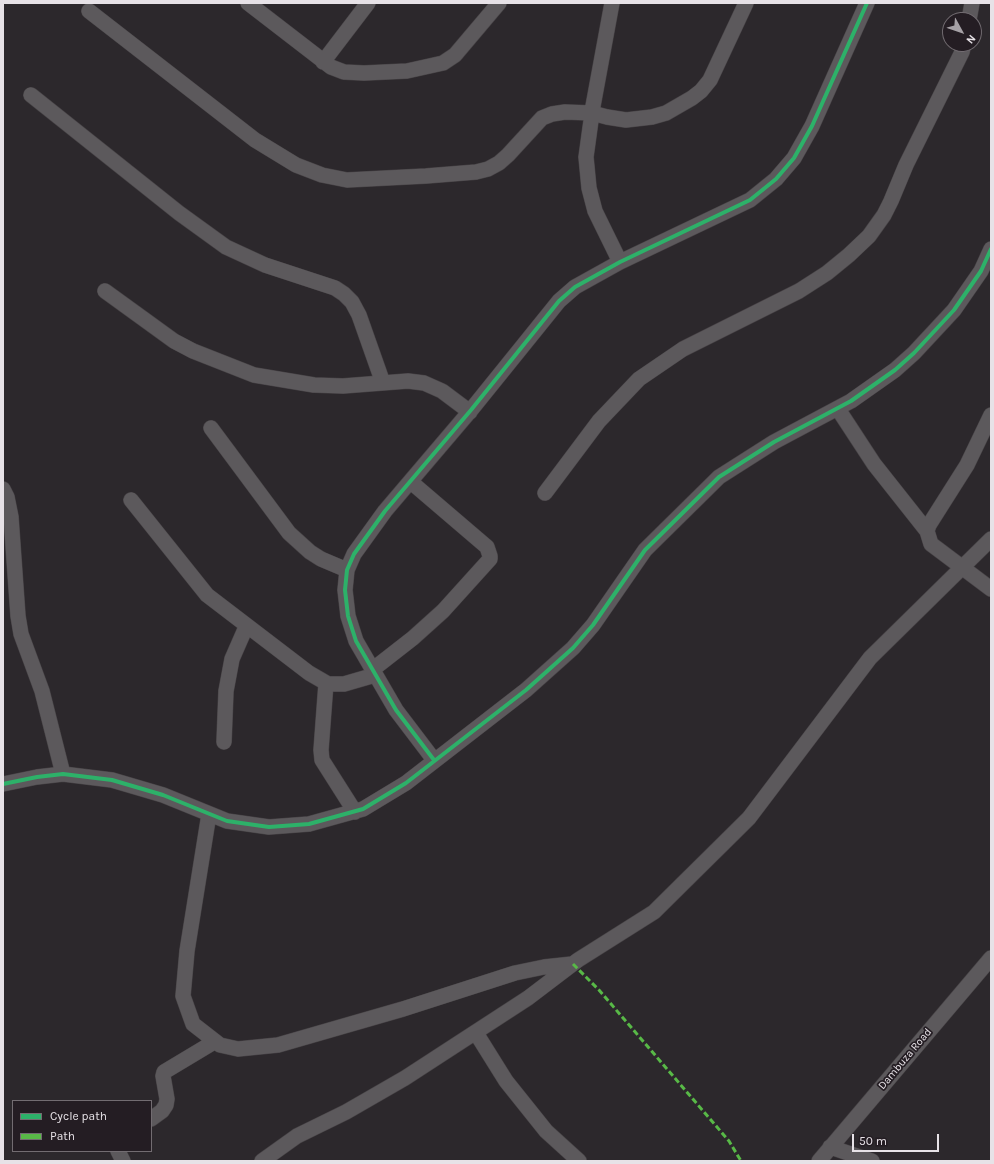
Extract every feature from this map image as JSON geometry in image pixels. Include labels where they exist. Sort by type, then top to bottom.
[{"type":"street","points":[[248,3],[323,62],[337,70],[364,74],[407,71],[443,63],[455,55],[499,3]]},
{"type":"street","points":[[323,62],[368,3]]},
{"type":"street","points":[[612,3],[592,113],[586,156],[589,188],[595,211],[620,262]]},
{"type":"street","points":[[89,10],[255,140],[296,165],[322,175],[347,180],[374,180],[476,172],[488,169],[499,163],[542,118],[565,112],[592,113],[607,118],[626,120],[652,117],[679,107],[701,91],[715,70],[746,3]]},
{"type":"street","points":[[434,760],[396,710],[356,640],[348,616],[345,590],[347,570],[354,554],[386,511],[470,412],[559,300],[575,287],[620,262],[750,200],[776,179],[794,158],[812,126],[867,3]]},
{"type":"street","points":[[545,493],[599,421],[639,379],[683,349],[799,291],[827,273],[849,256],[869,236],[884,215],[962,52]]},
{"type":"street","points":[[31,95],[180,213],[226,247],[265,265],[335,288],[344,294],[352,302],[359,315],[383,382]]},
{"type":"street","points":[[3,784],[38,776],[63,774],[112,780],[163,795],[227,821],[270,827],[309,824],[355,812],[406,783],[526,690],[573,648],[597,620],[645,550],[719,478],[774,442],[838,409],[873,387],[914,353],[964,297],[981,271],[991,249]]},
{"type":"street","points":[[105,291],[174,341],[199,354],[254,375],[314,385],[343,386],[408,381],[431,385],[470,412]]},
{"type":"street","points":[[838,409],[874,464],[927,531]]},
{"type":"street","points":[[991,415],[967,465],[929,525],[927,531],[931,544],[991,589]]},
{"type":"street","points":[[211,428],[289,533],[310,552],[321,559],[347,570]]},
{"type":"street","points":[[130,500],[207,595],[246,627],[326,683],[344,684],[374,673],[443,611],[490,559],[487,547],[411,482]]},
{"type":"street","points":[[3,489],[7,497],[11,517],[18,616],[21,634],[42,691],[63,774]]},
{"type":"street","points":[[262,1161],[297,1136],[346,1112],[405,1078],[476,1033],[528,998],[573,964],[654,912],[749,818],[870,658],[991,539]]},
{"type":"street","points":[[224,742],[226,691],[236,647],[246,627]]},
{"type":"street","points":[[326,683],[321,750],[322,760],[355,812]]},
{"type":"street","points":[[209,814],[187,951],[183,996],[193,1024],[214,1042],[220,1045],[238,1049],[278,1045],[403,1009],[515,973],[544,967],[573,964]]},
{"type":"street","name":"Dambuza Road","points":[[819,1161],[991,958]]},
{"type":"street","points":[[476,1033],[506,1081],[546,1131],[579,1161]]},
{"type":"street","points":[[152,1118],[162,1111],[166,1105],[167,1099],[163,1076],[164,1072],[214,1042]]},
{"type":"street","points":[[830,1147],[872,1161]]},
{"type":"street","points":[[118,1152],[123,1161]]},
{"type":"marked path","points":[[573,964],[599,990],[729,1141],[741,1161]]},
{"type":"cycle path","points":[[434,760],[396,710],[356,641],[348,616],[345,590],[347,570],[354,554],[385,511],[471,410],[559,301],[575,287],[620,262],[750,200],[776,179],[794,158],[812,126],[867,3]]},
{"type":"cycle path","points":[[3,784],[37,777],[63,774],[112,780],[163,795],[227,821],[269,827],[309,824],[363,809],[406,783],[526,690],[573,648],[593,625],[645,550],[719,477],[774,442],[851,401],[895,370],[914,353],[954,310],[981,271],[991,249]]}]
